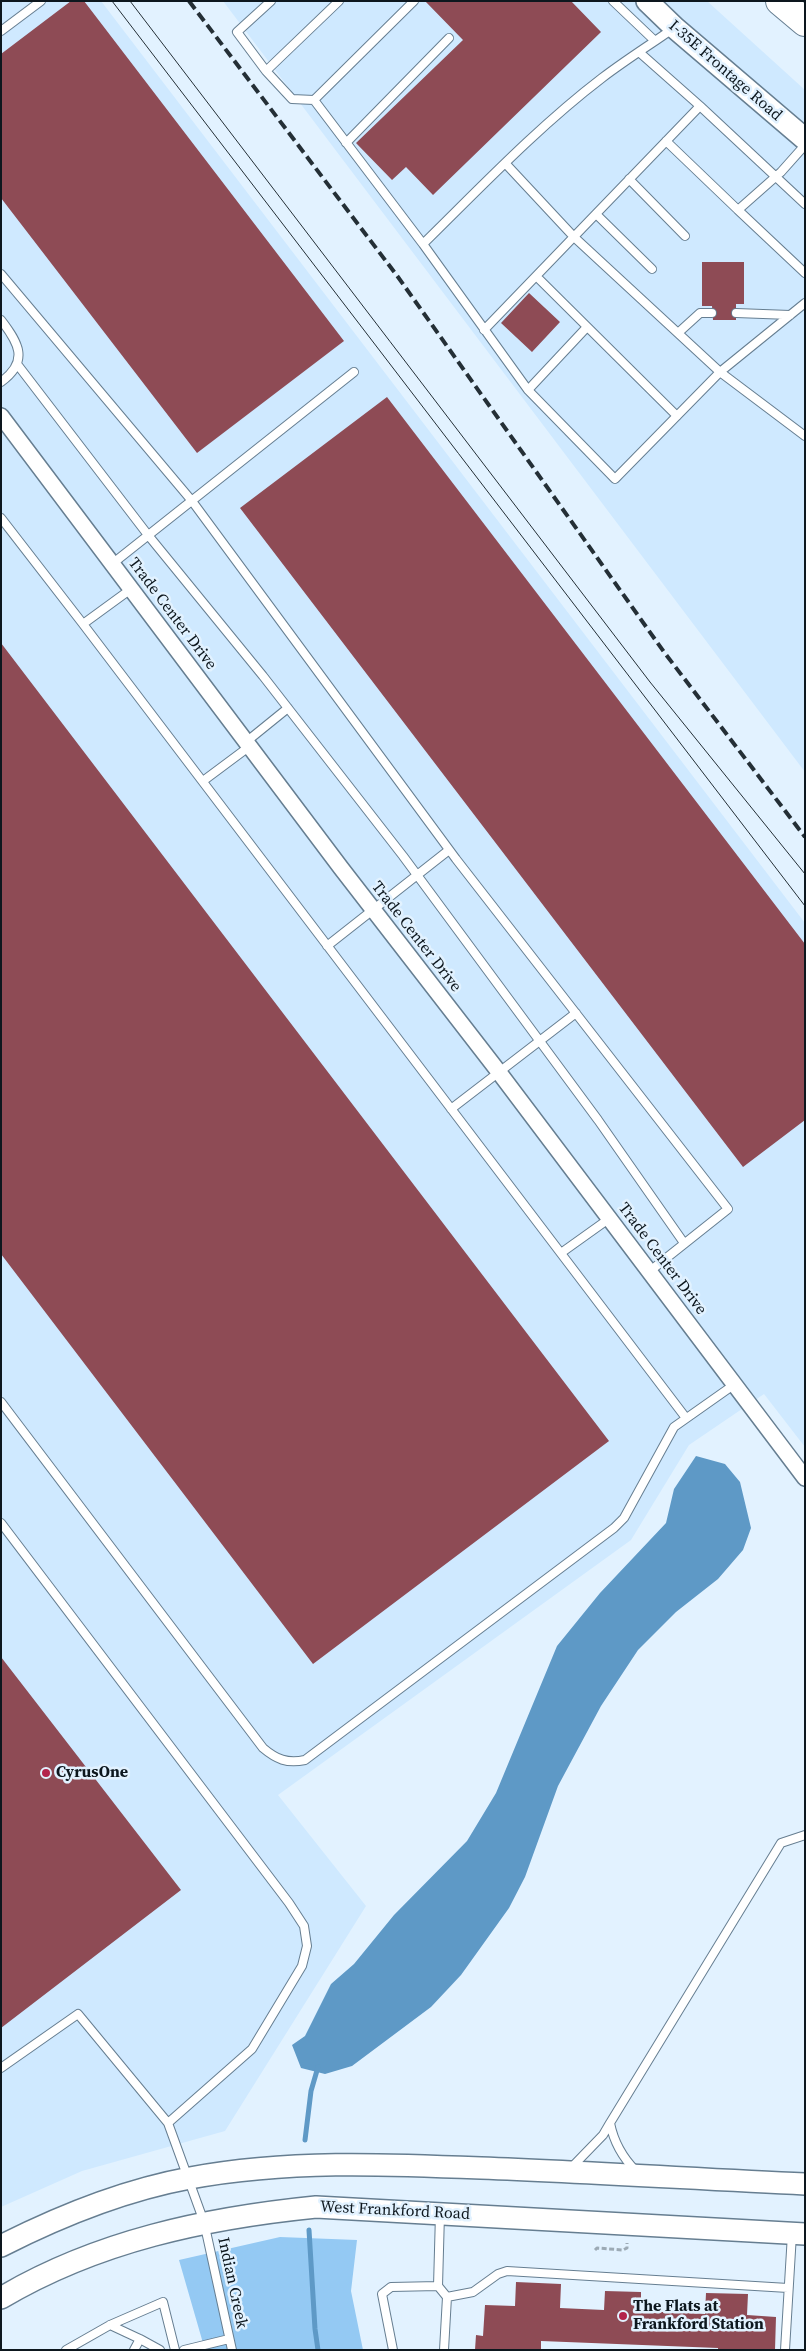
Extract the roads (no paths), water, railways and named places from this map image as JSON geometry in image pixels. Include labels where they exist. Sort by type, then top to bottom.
[{"type":"highway","points":[[780,1],[805,22]]},
{"type":"main road","name":"I-35E Frontage Road","points":[[647,1],[674,28],[805,139]]},
{"type":"main road","points":[[1,2246],[87,2208],[132,2193],[189,2178],[288,2166],[347,2164],[567,2172],[805,2184]]},
{"type":"main road","name":"West Frankford Road","points":[[1,2298],[68,2264],[141,2238],[204,2222],[254,2213],[316,2207],[440,2212],[798,2233]]},
{"type":"street","name":"Trade Center Drive","points":[[1,416],[805,1478]]},
{"type":"lane","points":[[1,31],[41,1]]},
{"type":"lane","points":[[272,1],[237,32],[266,71],[292,99],[314,100],[414,1]]},
{"type":"lane","points":[[266,71],[339,1]]},
{"type":"lane","points":[[613,1],[655,41]]},
{"type":"lane","points":[[424,244],[505,163],[601,78],[674,28]]},
{"type":"lane","points":[[346,143],[450,38]]},
{"type":"lane","points":[[639,52],[805,204]]},
{"type":"lane","points":[[314,100],[424,244],[528,390],[616,479],[720,372],[805,303]]},
{"type":"lane","points":[[484,330],[700,106]]},
{"type":"lane","points":[[666,141],[805,273]]},
{"type":"lane","points":[[738,210],[776,176],[805,145]]},
{"type":"lane","points":[[505,163],[574,237],[720,372],[805,436]]},
{"type":"lane","points":[[629,179],[685,236]]},
{"type":"lane","points":[[596,214],[652,269]]},
{"type":"lane","points":[[1,274],[192,501],[449,850],[728,1209],[650,1271]]},
{"type":"lane","points":[[536,276],[677,416]]},
{"type":"lane","points":[[678,333],[700,313],[712,313]]},
{"type":"lane","points":[[736,313],[790,315]]},
{"type":"lane","points":[[1,320],[18,341],[17,364],[9,376],[1,382]]},
{"type":"lane","points":[[528,390],[587,326]]},
{"type":"lane","points":[[17,364],[148,535],[288,708],[417,875],[540,1041],[684,1243]]},
{"type":"lane","points":[[112,564],[354,372]]},
{"type":"lane","points":[[1,518],[686,1418]]},
{"type":"lane","points":[[83,624],[131,589]]},
{"type":"lane","points":[[203,781],[288,708]]},
{"type":"lane","points":[[327,946],[374,911],[449,850]]},
{"type":"lane","points":[[451,1109],[576,1013]]},
{"type":"lane","points":[[561,1254],[610,1218]]},
{"type":"lane","points":[[1,1402],[263,1748],[279,1759],[296,1762],[305,1760],[614,1528],[624,1518],[674,1427],[735,1384]]},
{"type":"lane","points":[[1,1523],[289,1903],[304,1926],[307,1946],[302,1966],[252,2049],[168,2123]]},
{"type":"lane","points":[[567,2172],[603,2135],[781,1843],[805,1834]]},
{"type":"lane","name":"Indian Creek","points":[[1,2068],[78,2014],[168,2123],[204,2222],[232,2350]]},
{"type":"lane","points":[[610,2122],[613,2136],[622,2157],[641,2176]]},
{"type":"lane","points":[[440,2212],[438,2286],[447,2297],[444,2350]]},
{"type":"lane","points":[[784,2350],[788,2288],[798,2233]]},
{"type":"lane","points":[[447,2297],[473,2292],[498,2274],[507,2271],[788,2288]]},
{"type":"lane","points":[[394,2350],[382,2294],[392,2287],[438,2286]]},
{"type":"lane","points":[[66,2350],[110,2324],[163,2302],[175,2350]]},
{"type":"lane","points":[[110,2324],[160,2350]]},
{"type":"lane","points":[[134,2350],[140,2339]]},
{"type":"lane","points":[[184,2350],[229,2339]]},
{"type":"waterway","points":[[305,2140],[311,2091],[318,2067]]},
{"type":"waterway","points":[[309,2230],[318,2350]]},
{"type":"tram line","points":[[112,1],[805,906]]},
{"type":"tram line","points":[[130,1],[650,682],[805,874]]},
{"type":"railway","points":[[189,1],[398,277],[664,652],[805,837]]},
{"type":"place","name":"CyrusOne","points":[[46,1773]]},
{"type":"place","name":"The Flats at Frankford Station","points":[[623,2316]]}]
